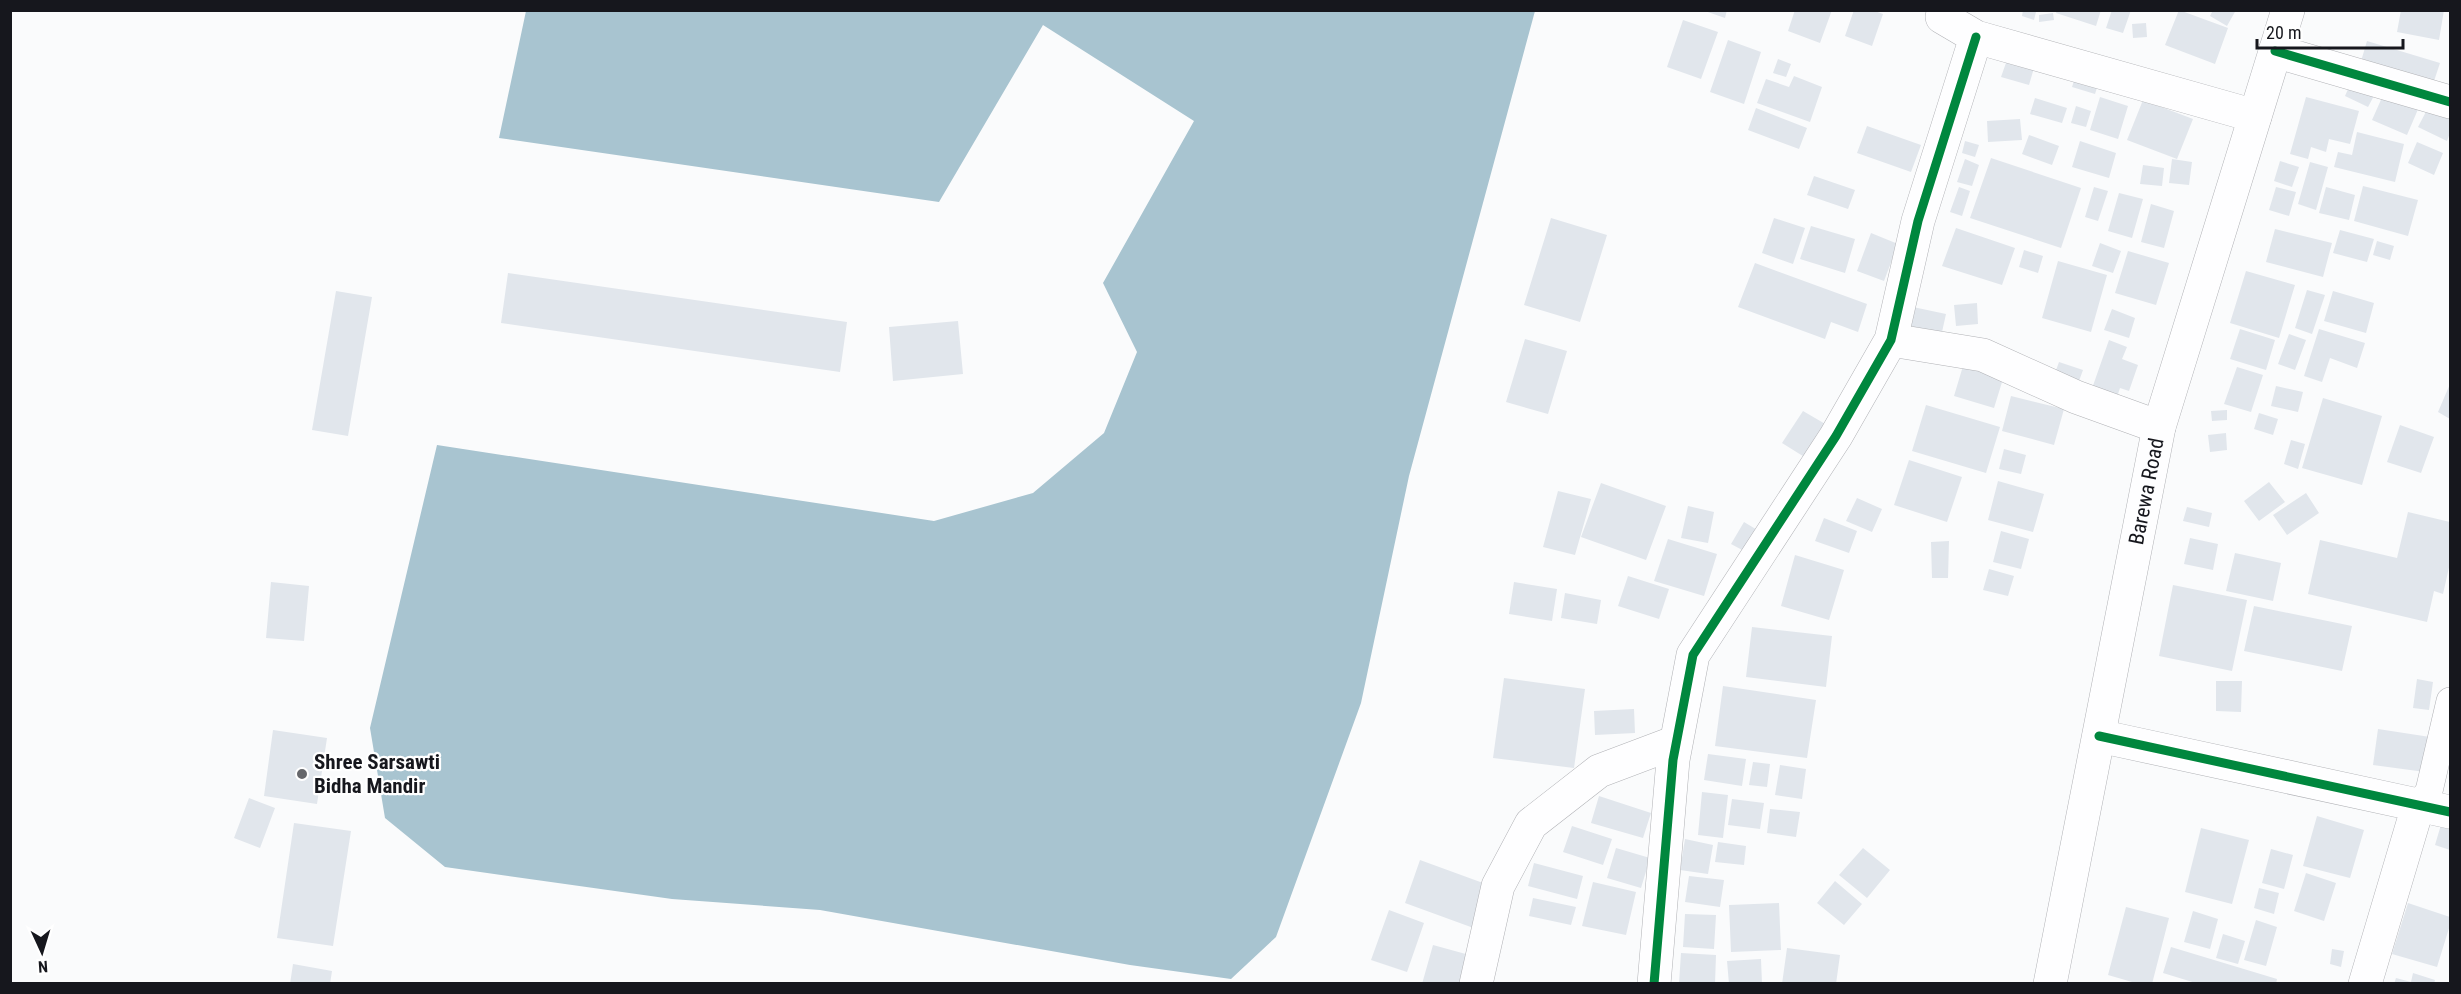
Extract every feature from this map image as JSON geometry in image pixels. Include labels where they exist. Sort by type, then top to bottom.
[{"type":"street","name":"Barewa Road","points":[[2050,984],[2159,427],[2288,10]]},
{"type":"street","points":[[1934,13],[1976,37],[2255,116]]},
{"type":"street","points":[[1654,984],[1672,760],[1693,655],[1836,436],[1891,340],[1918,221],[1976,37]]},
{"type":"street","points":[[2275,51],[2451,102]]},
{"type":"street","points":[[1891,340],[1983,355],[2076,397],[2159,427]]},
{"type":"street","points":[[2099,736],[2451,812]]},
{"type":"street","points":[[1476,984],[1498,886],[1531,824],[1599,771],[1676,742]]},
{"type":"street","points":[[2365,984],[2418,806]]},
{"type":"lane","points":[[2418,806],[2430,791],[2451,701]]},
{"type":"water","points":[[526,11],[1535,11],[1409,476],[1361,703],[1276,937],[1231,979],[1130,965],[820,910],[672,899],[445,867],[385,818],[370,728],[437,445],[934,521],[1033,493],[1104,433],[1137,352],[1103,283],[1194,121],[1043,25],[939,202],[499,138]]},
{"type":"building","points":[[1702,10],[1727,10],[1725,18]]},
{"type":"building","points":[[1795,10],[1832,10],[1820,43],[1788,31]]},
{"type":"building","points":[[1854,10],[1872,10],[1883,14],[1872,46],[1845,36]]},
{"type":"building","points":[[2023,10],[2036,12],[2034,20],[2022,16]]},
{"type":"building","points":[[2057,10],[2101,10],[2096,26],[2056,13]]},
{"type":"building","points":[[2112,10],[2131,10],[2123,33],[2106,28]]},
{"type":"building","points":[[2179,10],[2228,28],[2215,64],[2165,45]]},
{"type":"building","points":[[2213,10],[2236,10],[2227,26],[2210,16]]},
{"type":"building","points":[[2401,10],[2444,10],[2439,40],[2397,32]]},
{"type":"building","points":[[2053,13],[2054,20],[2039,22],[2039,15]]},
{"type":"building","points":[[1683,20],[1718,32],[1701,79],[1667,67]]},
{"type":"building","points":[[2146,23],[2147,37],[2133,38],[2132,24]]},
{"type":"building","points":[[1728,40],[1761,52],[1744,104],[1710,92]]},
{"type":"building","points":[[2367,41],[2440,63],[2431,90],[2359,68]]},
{"type":"building","points":[[1778,59],[1791,64],[1786,77],[1773,73]]},
{"type":"building","points":[[2007,60],[2034,68],[2029,85],[2001,77]]},
{"type":"building","points":[[2077,71],[2100,78],[2095,94],[2072,87]]},
{"type":"building","points":[[1794,76],[1822,87],[1810,122],[1757,103],[1766,79],[1789,87]]},
{"type":"building","points":[[2352,80],[2376,92],[2368,107],[2345,96]]},
{"type":"building","points":[[2384,93],[2419,107],[2407,135],[2372,120]]},
{"type":"building","points":[[2100,97],[2128,106],[2118,139],[2090,130]]},
{"type":"building","points":[[2306,97],[2359,111],[2350,144],[2329,139],[2326,152],[2311,147],[2308,159],[2290,154]]},
{"type":"building","points":[[2035,98],[2067,108],[2062,123],[2030,114]]},
{"type":"building","points":[[2143,100],[2193,119],[2177,159],[2127,140]]},
{"type":"building","points":[[2430,104],[2450,114],[2450,133],[2447,141],[2418,127]]},
{"type":"building","points":[[2076,106],[2091,111],[2086,127],[2071,123]]},
{"type":"building","points":[[1756,108],[1807,128],[1799,149],[1748,130]]},
{"type":"building","points":[[2020,119],[2022,140],[1988,142],[1987,121]]},
{"type":"building","points":[[1867,126],[1921,145],[1911,172],[1857,153]]},
{"type":"building","points":[[2357,132],[2404,144],[2395,182],[2334,167],[2338,152],[2352,155]]},
{"type":"building","points":[[2029,135],[2059,146],[2052,165],[2022,154]]},
{"type":"building","points":[[1965,141],[1979,145],[1975,157],[1962,153]]},
{"type":"building","points":[[2080,141],[2116,153],[2109,178],[2072,167]]},
{"type":"building","points":[[2417,142],[2443,153],[2434,175],[2408,163]]},
{"type":"building","points":[[1991,158],[2081,188],[2061,248],[1970,218]]},
{"type":"building","points":[[1965,159],[1979,165],[1972,186],[1957,182]]},
{"type":"building","points":[[2172,159],[2192,162],[2189,185],[2169,183]]},
{"type":"building","points":[[2280,161],[2299,167],[2292,187],[2274,181]]},
{"type":"building","points":[[2310,162],[2328,167],[2316,210],[2298,204]]},
{"type":"building","points":[[2143,165],[2164,168],[2162,186],[2140,184]]},
{"type":"building","points":[[1814,176],[1855,190],[1848,209],[1807,195]]},
{"type":"building","points":[[2363,186],[2418,200],[2408,236],[2354,221]]},
{"type":"building","points":[[1959,187],[1970,191],[1962,216],[1950,212]]},
{"type":"building","points":[[2094,187],[2108,191],[2098,221],[2085,217]]},
{"type":"building","points":[[2276,187],[2296,192],[2289,216],[2269,210]]},
{"type":"building","points":[[2326,187],[2355,195],[2349,220],[2319,213]]},
{"type":"building","points":[[2119,193],[2143,199],[2132,238],[2108,231]]},
{"type":"building","points":[[2151,204],[2174,211],[2164,248],[2141,242]]},
{"type":"building","points":[[1551,218],[1607,235],[1580,322],[1524,305]]},
{"type":"building","points":[[1774,218],[1805,228],[1793,264],[1762,253]]},
{"type":"building","points":[[1811,226],[1855,239],[1845,273],[1800,259]]},
{"type":"building","points":[[1956,228],[2015,248],[2002,285],[1942,266]]},
{"type":"building","points":[[2275,229],[2332,243],[2323,277],[2266,262]]},
{"type":"building","points":[[2340,230],[2374,239],[2367,262],[2333,253]]},
{"type":"building","points":[[1871,233],[1898,244],[1884,281],[1857,271]]},
{"type":"building","points":[[2377,241],[2394,246],[2390,260],[2373,255]]},
{"type":"building","points":[[2100,243],[2121,251],[2113,273],[2092,266]]},
{"type":"building","points":[[2024,250],[2043,256],[2038,273],[2019,267]]},
{"type":"building","points":[[2128,251],[2169,263],[2156,305],[2115,293]]},
{"type":"building","points":[[2058,261],[2107,275],[2091,332],[2042,318]]},
{"type":"building","points":[[1755,263],[1867,304],[1858,332],[1831,322],[1825,339],[1738,307]]},
{"type":"building","points":[[2246,271],[2295,285],[2279,338],[2230,323]]},
{"type":"building","points":[[508,273],[847,322],[840,372],[501,323]]},
{"type":"building","points":[[2307,290],[2325,295],[2312,334],[2295,328]]},
{"type":"building","points":[[336,291],[372,297],[348,436],[312,430]]},
{"type":"building","points":[[2333,291],[2374,303],[2366,333],[2324,321]]},
{"type":"building","points":[[1977,303],[1978,324],[1956,326],[1954,305]]},
{"type":"building","points":[[1913,307],[1946,314],[1942,332],[1909,326]]},
{"type":"building","points":[[2112,309],[2135,318],[2129,338],[2104,330]]},
{"type":"building","points":[[958,321],[963,374],[893,381],[889,327]]},
{"type":"building","points":[[2240,329],[2275,340],[2266,370],[2230,359]]},
{"type":"building","points":[[2319,329],[2365,343],[2357,368],[2330,358],[2322,382],[2304,376]]},
{"type":"building","points":[[2289,334],[2306,340],[2295,370],[2278,364]]},
{"type":"building","points":[[1525,339],[1567,351],[1548,414],[1506,402]]},
{"type":"building","points":[[2109,340],[2127,347],[2122,359],[2138,365],[2129,391],[2120,388],[2114,406],[2089,397]]},
{"type":"building","points":[[2059,362],[2083,370],[2075,392],[2051,384]]},
{"type":"building","points":[[1963,366],[2003,379],[1994,408],[1954,396]]},
{"type":"building","points":[[2237,367],[2263,375],[2251,412],[2224,404]]},
{"type":"building","points":[[2450,384],[2450,419],[2438,412]]},
{"type":"building","points":[[2276,386],[2303,392],[2298,412],[2271,406]]},
{"type":"building","points":[[2011,396],[2064,409],[2054,445],[2002,431]]},
{"type":"building","points":[[2323,398],[2382,416],[2362,485],[2302,468]]},
{"type":"building","points":[[1926,405],[2000,427],[1986,473],[1912,451]]},
{"type":"building","points":[[2227,410],[2227,420],[2212,421],[2211,411]]},
{"type":"building","points":[[1803,411],[1827,425],[1806,458],[1782,443]]},
{"type":"building","points":[[2259,413],[2278,419],[2273,435],[2254,429]]},
{"type":"building","points":[[2400,425],[2434,437],[2421,473],[2387,462]]},
{"type":"building","points":[[2226,433],[2227,450],[2210,452],[2208,435]]},
{"type":"building","points":[[2291,440],[2305,444],[2298,469],[2284,464]]},
{"type":"building","points":[[2004,449],[2026,455],[2021,474],[1999,469]]},
{"type":"building","points":[[1909,460],[1962,477],[1947,522],[1894,505]]},
{"type":"building","points":[[1998,481],[2044,494],[2033,532],[1988,520]]},
{"type":"building","points":[[2269,482],[2285,502],[2259,521],[2244,501]]},
{"type":"building","points":[[1601,483],[1666,506],[1646,560],[1581,537]]},
{"type":"building","points":[[1558,491],[1591,499],[1575,555],[1543,547]]},
{"type":"building","points":[[2306,493],[2319,513],[2287,535],[2273,515]]},
{"type":"building","points":[[1857,498],[1882,509],[1872,532],[1846,521]]},
{"type":"building","points":[[1688,506],[1714,512],[1708,543],[1681,538]]},
{"type":"building","points":[[2187,507],[2212,513],[2209,527],[2183,521]]},
{"type":"building","points":[[2408,512],[2450,522],[2450,563],[2443,594],[2434,591],[2427,622],[2308,594],[2320,540],[2397,558]]},
{"type":"building","points":[[1824,518],[1857,531],[1849,553],[1815,541]]},
{"type":"building","points":[[1744,522],[1759,531],[1746,552],[1731,544]]},
{"type":"building","points":[[2001,531],[2029,539],[2021,569],[1993,562]]},
{"type":"building","points":[[2190,538],[2218,544],[2213,570],[2184,564]]},
{"type":"building","points":[[1668,539],[1717,554],[1704,596],[1654,581]]},
{"type":"building","points":[[1949,541],[1948,578],[1932,578],[1931,542]]},
{"type":"building","points":[[2235,553],[2281,563],[2273,601],[2226,591]]},
{"type":"building","points":[[1795,555],[1844,570],[1829,620],[1781,606]]},
{"type":"building","points":[[1989,569],[2014,576],[2008,596],[1983,590]]},
{"type":"building","points":[[1628,576],[1669,589],[1659,619],[1618,606]]},
{"type":"building","points":[[271,582],[309,586],[304,641],[266,638]]},
{"type":"building","points":[[1514,582],[1557,589],[1552,621],[1509,614]]},
{"type":"building","points":[[2173,585],[2247,600],[2232,671],[2159,656]]},
{"type":"building","points":[[1565,593],[1601,600],[1597,624],[1561,618]]},
{"type":"building","points":[[2254,606],[2352,626],[2342,671],[2244,651]]},
{"type":"building","points":[[1752,627],[1832,636],[1826,687],[1746,677]]},
{"type":"building","points":[[1504,678],[1585,689],[1574,768],[1493,758]]},
{"type":"building","points":[[2417,679],[2433,682],[2429,710],[2413,708]]},
{"type":"building","points":[[2216,681],[2242,681],[2241,712],[2216,711]]},
{"type":"building","points":[[1723,686],[1816,700],[1807,758],[1715,746]]},
{"type":"building","points":[[1634,709],[1635,733],[1595,735],[1594,711]]},
{"type":"building","points":[[2378,729],[2430,737],[2425,772],[2373,765]]},
{"type":"building","points":[[273,730],[327,738],[317,804],[264,796]]},
{"type":"building","points":[[1708,754],[1746,759],[1742,786],[1704,780]]},
{"type":"building","points":[[1753,762],[1770,764],[1767,787],[1749,785]]},
{"type":"building","points":[[1780,765],[1806,769],[1802,799],[1775,795]]},
{"type":"building","points":[[1702,792],[1728,795],[1723,838],[1698,835]]},
{"type":"building","points":[[1599,796],[1651,813],[1643,838],[1591,823]]},
{"type":"building","points":[[249,798],[275,808],[260,848],[234,838]]},
{"type":"building","points":[[1732,799],[1764,803],[1760,829],[1728,825]]},
{"type":"building","points":[[1770,809],[1800,812],[1796,837],[1767,833]]},
{"type":"building","points":[[2317,816],[2364,830],[2350,878],[2303,866]]},
{"type":"building","points":[[2443,818],[2450,820],[2450,850],[2435,845]]},
{"type":"building","points":[[294,823],[351,831],[333,946],[277,938]]},
{"type":"building","points":[[1572,826],[1612,839],[1603,865],[1563,852]]},
{"type":"building","points":[[2201,828],[2249,840],[2232,904],[2185,892]]},
{"type":"building","points":[[1685,839],[1713,845],[1708,874],[1680,870]]},
{"type":"building","points":[[1718,842],[1746,846],[1744,865],[1715,862]]},
{"type":"building","points":[[1616,848],[1650,858],[1641,888],[1607,878]]},
{"type":"building","points":[[1863,848],[1890,870],[1867,898],[1839,875]]},
{"type":"building","points":[[2271,849],[2293,855],[2284,889],[2262,883]]},
{"type":"building","points":[[1420,860],[1494,887],[1479,930],[1405,903]]},
{"type":"building","points":[[1534,863],[1583,876],[1577,899],[1528,886]]},
{"type":"building","points":[[2306,873],[2336,883],[2324,921],[2294,911]]},
{"type":"building","points":[[1689,876],[1724,880],[1720,907],[1685,902]]},
{"type":"building","points":[[1835,881],[1862,904],[1844,925],[1817,903]]},
{"type":"building","points":[[1593,882],[1636,892],[1626,935],[1582,926]]},
{"type":"building","points":[[2259,888],[2279,893],[2274,914],[2254,908]]},
{"type":"building","points":[[1533,898],[1576,907],[1571,925],[1529,916]]},
{"type":"building","points":[[1779,903],[1781,950],[1731,952],[1729,905]]},
{"type":"building","points":[[2408,903],[2450,917],[2450,925],[2437,967],[2392,954]]},
{"type":"building","points":[[2126,907],[2169,918],[2152,984],[2139,984],[2108,975]]},
{"type":"building","points":[[1389,910],[1424,923],[1407,972],[1371,960]]},
{"type":"building","points":[[2193,911],[2218,919],[2210,949],[2184,942]]},
{"type":"building","points":[[1685,914],[1716,915],[1714,949],[1683,947]]},
{"type":"building","points":[[2256,920],[2277,927],[2266,966],[2244,960]]},
{"type":"building","points":[[2223,934],[2245,941],[2238,964],[2216,958]]},
{"type":"building","points":[[1433,945],[1473,956],[1465,984],[1422,984]]},
{"type":"building","points":[[2171,947],[2277,979],[2276,984],[2199,984],[2163,973]]},
{"type":"building","points":[[1787,948],[1840,955],[1836,984],[1782,984]]},
{"type":"building","points":[[2332,949],[2344,951],[2341,967],[2330,964]]},
{"type":"building","points":[[1681,953],[1716,955],[1715,984],[1679,984]]},
{"type":"building","points":[[1761,959],[1762,984],[1729,984],[1727,961]]},
{"type":"building","points":[[293,964],[332,971],[330,984],[290,984]]},
{"type":"building","points":[[2413,973],[2435,980],[2434,984],[2394,984],[2396,978],[2411,982]]},
{"type":"cycle path","points":[[1654,984],[1673,760],[1693,655],[1836,436],[1891,340],[1918,221],[1976,37]]},
{"type":"cycle path","points":[[2275,51],[2450,102]]},
{"type":"cycle path","points":[[2099,736],[2450,812]]},
{"type":"place","name":"Shree Sarsawti Bidha Mandir","points":[[302,774]]}]
